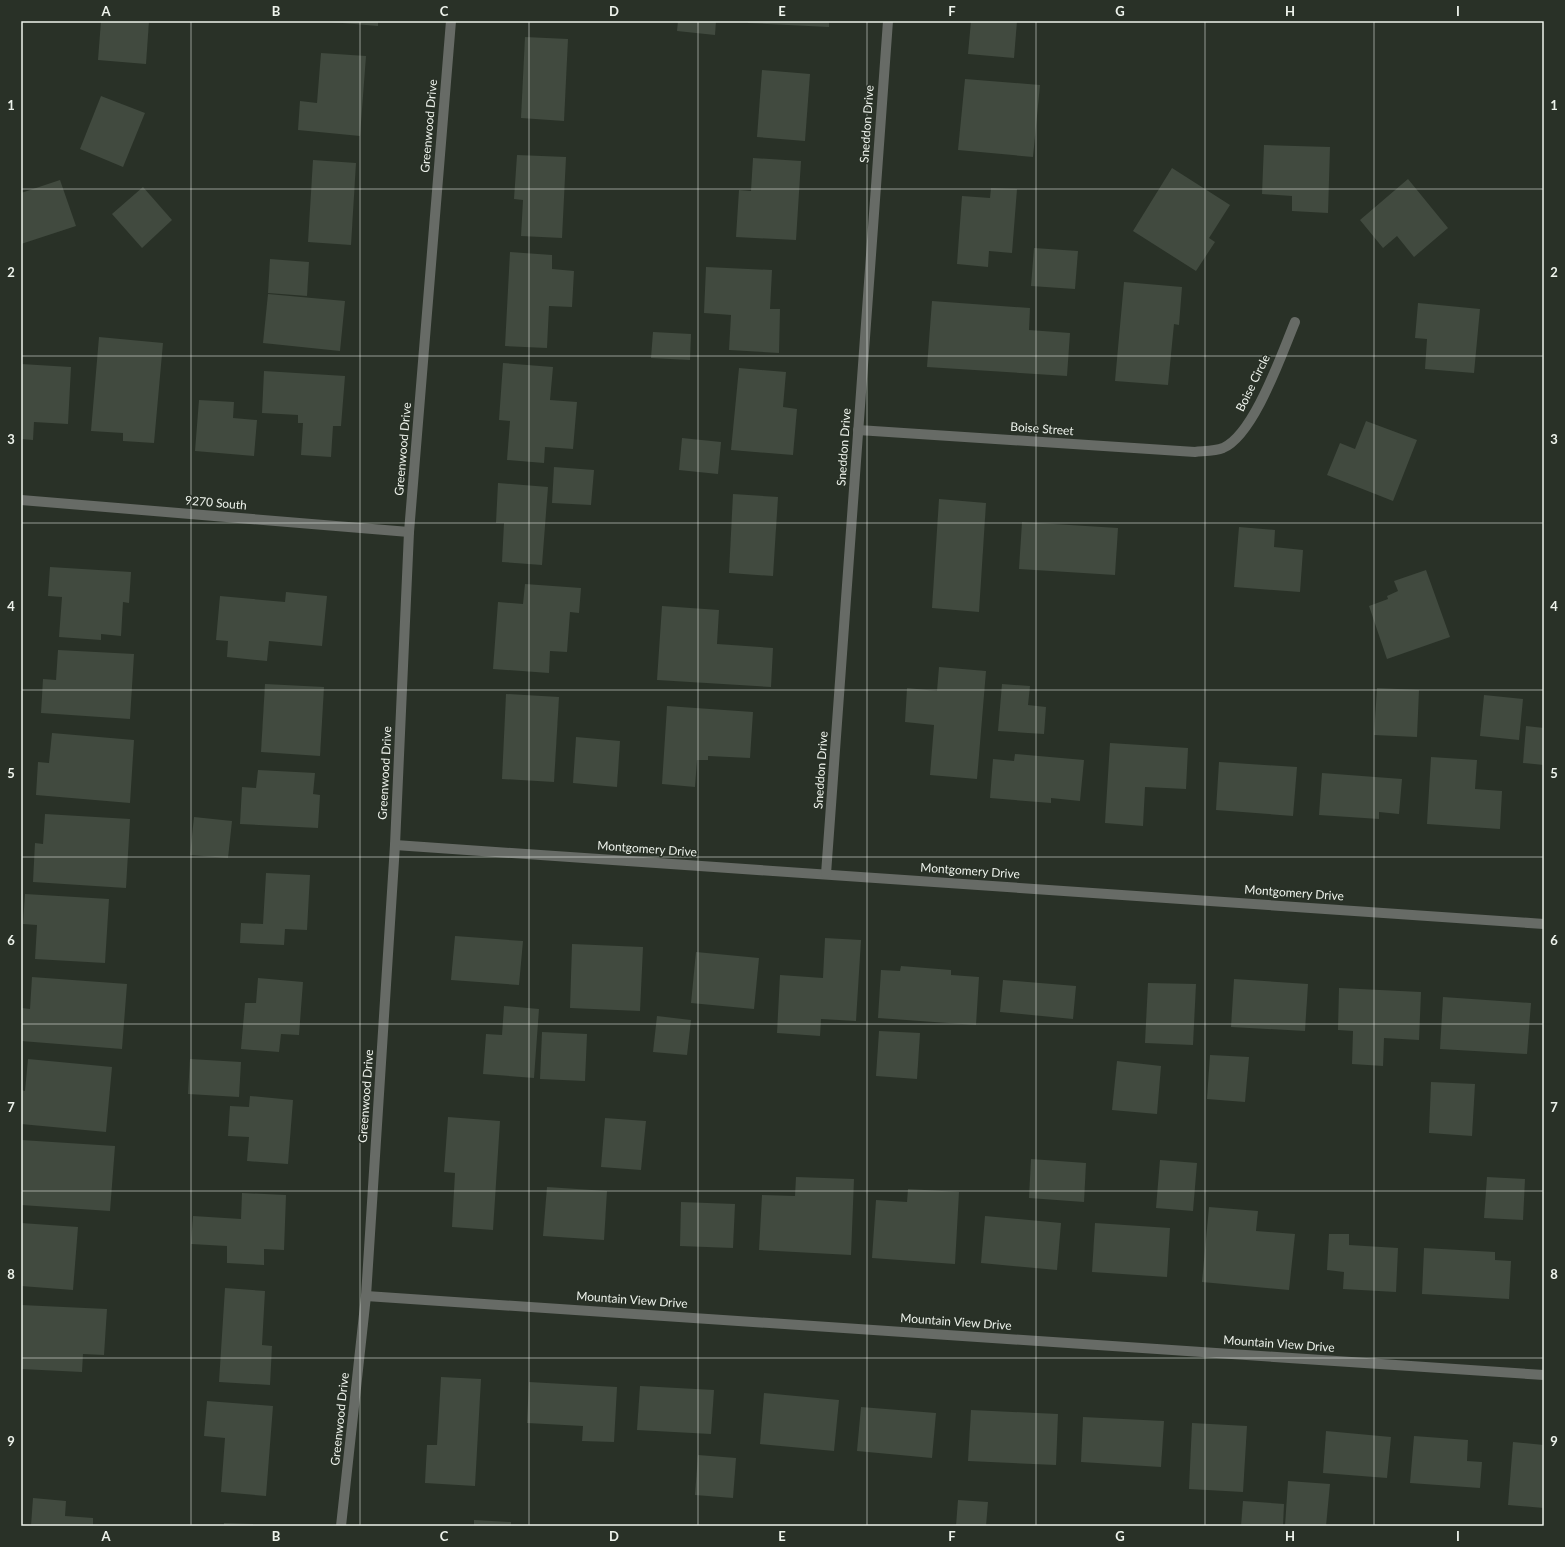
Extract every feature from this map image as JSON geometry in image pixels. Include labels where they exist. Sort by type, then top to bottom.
[{"type":"street","name":"Greenwood Drive","points":[[341,1526],[366,1296],[395,845],[409,532],[451,21]]},
{"type":"street","name":"Sneddon Drive","points":[[826,874],[888,21]]},
{"type":"street","name":"Boise Circle","points":[[1223,448],[1244,430],[1261,402],[1295,322]]},
{"type":"street","name":"Boise Street","points":[[858,430],[1195,452],[1223,448]]},
{"type":"street","name":"9270 South","points":[[21,500],[409,532]]},
{"type":"street","name":"Montgomery Drive","points":[[395,845],[1544,924]]},
{"type":"street","name":"Mountain View Drive","points":[[366,1296],[1544,1375]]},
{"type":"building","points":[[101,21],[149,21],[146,64],[98,60]]},
{"type":"building","points":[[319,21],[378,21],[378,26]]},
{"type":"building","points":[[678,21],[716,21],[715,35],[677,31]]},
{"type":"building","points":[[748,21],[829,21],[829,27],[748,23]]},
{"type":"building","points":[[971,21],[1017,21],[1014,58],[968,54]]},
{"type":"building","points":[[525,37],[568,39],[564,121],[521,118]]},
{"type":"building","points":[[321,53],[366,56],[360,136],[298,130],[300,101],[317,103]]},
{"type":"building","points":[[762,70],[810,74],[805,141],[757,137]]},
{"type":"building","points":[[965,79],[1040,85],[1033,157],[958,150]]},
{"type":"building","points":[[101,96],[145,113],[123,167],[80,149]]},
{"type":"building","points":[[1264,145],[1330,147],[1328,213],[1292,211],[1292,196],[1262,194]]},
{"type":"building","points":[[517,155],[566,157],[562,238],[521,236],[523,200],[514,199]]},
{"type":"building","points":[[753,158],[801,161],[796,240],[736,237],[739,190],[751,191]]},
{"type":"building","points":[[313,160],[356,163],[351,245],[308,242]]},
{"type":"building","points":[[1172,168],[1230,205],[1209,238],[1215,242],[1196,271],[1133,231]]},
{"type":"building","points":[[1408,179],[1448,228],[1414,257],[1397,236],[1383,248],[1360,220]]},
{"type":"building","points":[[60,180],[76,226],[21,244],[21,193]]},
{"type":"building","points":[[143,187],[172,220],[142,248],[112,214]]},
{"type":"building","points":[[991,188],[1017,189],[1012,253],[989,251],[988,267],[957,264],[962,196],[990,198]]},
{"type":"building","points":[[1034,248],[1078,251],[1075,289],[1031,286]]},
{"type":"building","points":[[510,252],[552,255],[552,269],[574,271],[572,307],[549,306],[547,348],[505,346]]},
{"type":"building","points":[[270,259],[309,262],[307,296],[268,293]]},
{"type":"building","points":[[706,267],[772,270],[770,309],[780,309],[779,353],[729,350],[731,315],[704,313]]},
{"type":"building","points":[[1124,282],[1182,287],[1179,325],[1174,324],[1168,385],[1115,381]]},
{"type":"building","points":[[268,294],[345,301],[340,351],[263,343]]},
{"type":"building","points":[[932,301],[1030,308],[1029,330],[1070,333],[1067,376],[927,367]]},
{"type":"building","points":[[1418,303],[1480,309],[1474,373],[1425,369],[1427,339],[1415,338]]},
{"type":"building","points":[[653,332],[691,334],[690,360],[651,358]]},
{"type":"building","points":[[99,337],[163,343],[154,443],[123,441],[123,433],[91,431]]},
{"type":"building","points":[[503,363],[553,367],[550,400],[577,402],[573,449],[545,447],[544,463],[507,460],[510,421],[499,420]]},
{"type":"building","points":[[21,364],[71,367],[68,424],[34,422],[33,440],[21,439]]},
{"type":"building","points":[[739,368],[786,372],[783,407],[797,409],[793,455],[731,450]]},
{"type":"building","points":[[264,371],[345,376],[341,426],[333,426],[331,457],[301,455],[303,423],[298,423],[298,415],[262,413]]},
{"type":"building","points":[[199,400],[234,402],[233,418],[257,420],[254,456],[195,451]]},
{"type":"building","points":[[1366,421],[1417,440],[1393,501],[1327,475],[1340,443],[1355,449]]},
{"type":"building","points":[[682,438],[721,442],[718,474],[679,470]]},
{"type":"building","points":[[554,467],[594,470],[591,505],[552,503]]},
{"type":"building","points":[[498,483],[548,487],[542,565],[502,562],[504,523],[496,523]]},
{"type":"building","points":[[733,494],[778,497],[773,576],[729,573]]},
{"type":"building","points":[[939,499],[986,503],[979,612],[932,608]]},
{"type":"building","points":[[1022,522],[1118,528],[1115,575],[1019,569]]},
{"type":"building","points":[[1239,527],[1275,530],[1274,547],[1303,550],[1300,592],[1234,587]]},
{"type":"building","points":[[50,567],[131,572],[129,603],[123,602],[121,636],[101,634],[101,640],[59,637],[62,597],[48,596]]},
{"type":"building","points":[[1426,570],[1450,637],[1387,659],[1369,606],[1388,599],[1387,596],[1398,591],[1394,581]]},
{"type":"building","points":[[525,584],[581,588],[579,613],[570,612],[567,652],[550,651],[549,673],[493,669],[498,602],[523,604]]},
{"type":"building","points":[[286,592],[327,596],[322,646],[269,641],[267,661],[227,657],[228,641],[216,640],[220,596],[285,602]]},
{"type":"building","points":[[662,606],[719,610],[717,644],[773,648],[771,687],[657,680]]},
{"type":"building","points":[[58,650],[134,654],[130,719],[41,713],[43,679],[56,680]]},
{"type":"building","points":[[939,667],[986,671],[977,779],[930,775],[934,725],[905,722],[907,688],[937,691]]},
{"type":"building","points":[[265,684],[324,687],[320,756],[261,752]]},
{"type":"building","points":[[1002,684],[1030,686],[1028,705],[1046,707],[1044,734],[998,731]]},
{"type":"building","points":[[1377,688],[1419,690],[1417,737],[1374,735]]},
{"type":"building","points":[[506,694],[559,697],[554,782],[502,779]]},
{"type":"building","points":[[1484,695],[1523,699],[1519,740],[1480,736]]},
{"type":"building","points":[[667,706],[753,712],[750,758],[708,756],[708,760],[697,760],[695,787],[662,784]]},
{"type":"building","points":[[1526,726],[1544,728],[1544,765],[1523,763]]},
{"type":"building","points":[[52,733],[134,740],[130,803],[36,795],[38,762],[49,763]]},
{"type":"building","points":[[576,737],[620,741],[617,787],[573,783]]},
{"type":"building","points":[[1110,743],[1188,748],[1186,789],[1145,787],[1143,826],[1105,823]]},
{"type":"building","points":[[1015,754],[1084,760],[1080,801],[1051,798],[1051,803],[990,798],[993,759],[1014,761]]},
{"type":"building","points":[[1431,757],[1477,760],[1475,789],[1502,791],[1500,829],[1427,824]]},
{"type":"building","points":[[1219,762],[1297,767],[1293,816],[1216,810]]},
{"type":"building","points":[[258,770],[315,773],[313,794],[320,795],[318,828],[240,824],[242,787],[256,788]]},
{"type":"building","points":[[1322,773],[1402,779],[1399,814],[1379,812],[1379,819],[1319,815]]},
{"type":"building","points":[[45,814],[130,819],[126,888],[33,882],[35,843],[43,844]]},
{"type":"building","points":[[194,817],[232,821],[228,858],[190,855]]},
{"type":"building","points":[[266,873],[310,875],[307,930],[285,929],[284,945],[240,943],[241,923],[263,924]]},
{"type":"building","points":[[25,894],[109,899],[105,963],[35,959],[37,925],[23,924]]},
{"type":"building","points":[[455,936],[523,941],[519,985],[451,980]]},
{"type":"building","points":[[825,938],[861,940],[856,1021],[821,1019],[820,1036],[777,1033],[780,975],[823,978]]},
{"type":"building","points":[[572,944],[643,947],[640,1011],[570,1008]]},
{"type":"building","points":[[696,952],[759,958],[754,1009],[691,1003]]},
{"type":"building","points":[[901,966],[951,970],[951,975],[979,977],[976,1025],[878,1018],[881,970],[900,971]]},
{"type":"building","points":[[32,977],[127,984],[122,1049],[21,1041],[22,1008],[30,1009]]},
{"type":"building","points":[[258,978],[303,982],[299,1035],[281,1034],[279,1052],[241,1049],[245,1003],[256,1003]]},
{"type":"building","points":[[1234,979],[1308,984],[1305,1031],[1231,1027]]},
{"type":"building","points":[[1003,980],[1076,986],[1073,1019],[1000,1012]]},
{"type":"building","points":[[1148,983],[1196,984],[1193,1045],[1145,1043]]},
{"type":"building","points":[[1339,988],[1421,992],[1419,1040],[1384,1038],[1383,1066],[1352,1064],[1353,1031],[1338,1030]]},
{"type":"building","points":[[1443,997],[1531,1003],[1527,1054],[1440,1049]]},
{"type":"building","points":[[504,1006],[539,1009],[534,1078],[483,1074],[486,1034],[502,1035]]},
{"type":"building","points":[[657,1016],[691,1020],[687,1055],[653,1052]]},
{"type":"building","points":[[879,1031],[920,1033],[917,1079],[876,1076]]},
{"type":"building","points":[[542,1032],[587,1034],[585,1081],[540,1079]]},
{"type":"building","points":[[1210,1055],[1249,1057],[1245,1102],[1207,1099]]},
{"type":"building","points":[[28,1059],[112,1067],[106,1132],[21,1124],[21,1090],[25,1091]]},
{"type":"building","points":[[190,1059],[241,1062],[239,1097],[188,1094]]},
{"type":"building","points":[[1117,1061],[1161,1066],[1157,1114],[1112,1110]]},
{"type":"building","points":[[1431,1082],[1475,1084],[1472,1136],[1429,1133]]},
{"type":"building","points":[[250,1096],[293,1100],[288,1164],[247,1161],[249,1137],[228,1136],[230,1106],[249,1107]]},
{"type":"building","points":[[448,1117],[500,1121],[493,1230],[452,1227],[455,1173],[444,1172]]},
{"type":"building","points":[[605,1118],[646,1121],[641,1170],[601,1167]]},
{"type":"building","points":[[21,1140],[115,1146],[110,1211],[21,1205]]},
{"type":"building","points":[[1031,1159],[1086,1163],[1084,1202],[1029,1198]]},
{"type":"building","points":[[1160,1160],[1197,1163],[1193,1211],[1156,1208]]},
{"type":"building","points":[[796,1177],[854,1179],[851,1255],[759,1250],[762,1195],[795,1196]]},
{"type":"building","points":[[1487,1177],[1525,1179],[1523,1220],[1484,1218]]},
{"type":"building","points":[[547,1187],[607,1191],[604,1240],[543,1236]]},
{"type":"building","points":[[908,1189],[959,1192],[955,1264],[872,1258],[876,1200],[907,1202]]},
{"type":"building","points":[[242,1193],[286,1195],[284,1250],[264,1249],[264,1265],[227,1263],[227,1246],[191,1244],[193,1216],[241,1219]]},
{"type":"building","points":[[681,1202],[735,1204],[733,1248],[680,1246]]},
{"type":"building","points":[[1209,1207],[1258,1211],[1256,1231],[1295,1234],[1289,1290],[1202,1282]]},
{"type":"building","points":[[985,1216],[1061,1223],[1057,1270],[981,1263]]},
{"type":"building","points":[[21,1223],[78,1227],[73,1290],[21,1286]]},
{"type":"building","points":[[1095,1223],[1170,1228],[1167,1277],[1092,1272]]},
{"type":"building","points":[[1329,1234],[1349,1234],[1349,1245],[1398,1248],[1396,1292],[1343,1289],[1344,1272],[1327,1270]]},
{"type":"building","points":[[1424,1248],[1495,1252],[1495,1260],[1511,1261],[1509,1299],[1422,1294]]},
{"type":"building","points":[[225,1288],[265,1291],[262,1345],[272,1346],[270,1385],[219,1382]]},
{"type":"building","points":[[21,1305],[107,1309],[104,1355],[83,1354],[82,1372],[21,1369]]},
{"type":"building","points":[[441,1377],[481,1379],[475,1486],[425,1483],[427,1445],[437,1445]]},
{"type":"building","points":[[529,1382],[617,1387],[614,1442],[582,1441],[583,1426],[527,1423]]},
{"type":"building","points":[[640,1386],[714,1390],[711,1434],[637,1430]]},
{"type":"building","points":[[764,1393],[839,1400],[834,1451],[760,1444]]},
{"type":"building","points":[[207,1401],[273,1406],[266,1496],[221,1492],[225,1438],[204,1436]]},
{"type":"building","points":[[861,1407],[936,1413],[932,1458],[857,1451]]},
{"type":"building","points":[[971,1410],[1058,1414],[1056,1465],[968,1461]]},
{"type":"building","points":[[1083,1417],[1164,1421],[1161,1467],[1081,1462]]},
{"type":"building","points":[[1192,1423],[1247,1426],[1243,1492],[1189,1489]]},
{"type":"building","points":[[1326,1431],[1391,1437],[1387,1478],[1323,1473]]},
{"type":"building","points":[[1414,1436],[1468,1440],[1467,1461],[1482,1462],[1480,1488],[1410,1483]]},
{"type":"building","points":[[1513,1442],[1544,1445],[1544,1508],[1508,1505]]},
{"type":"building","points":[[698,1455],[736,1458],[733,1498],[695,1495]]},
{"type":"building","points":[[1288,1481],[1330,1484],[1326,1526],[1285,1526]]},
{"type":"building","points":[[33,1498],[66,1501],[65,1516],[93,1518],[93,1526],[31,1526]]},
{"type":"building","points":[[958,1500],[988,1502],[986,1526],[956,1526]]},
{"type":"building","points":[[1243,1501],[1284,1504],[1283,1526],[1241,1526]]},
{"type":"building","points":[[474,1520],[511,1522],[511,1526],[474,1526]]},
{"type":"building","points":[[224,1523],[253,1524],[253,1526],[224,1526]]}]
